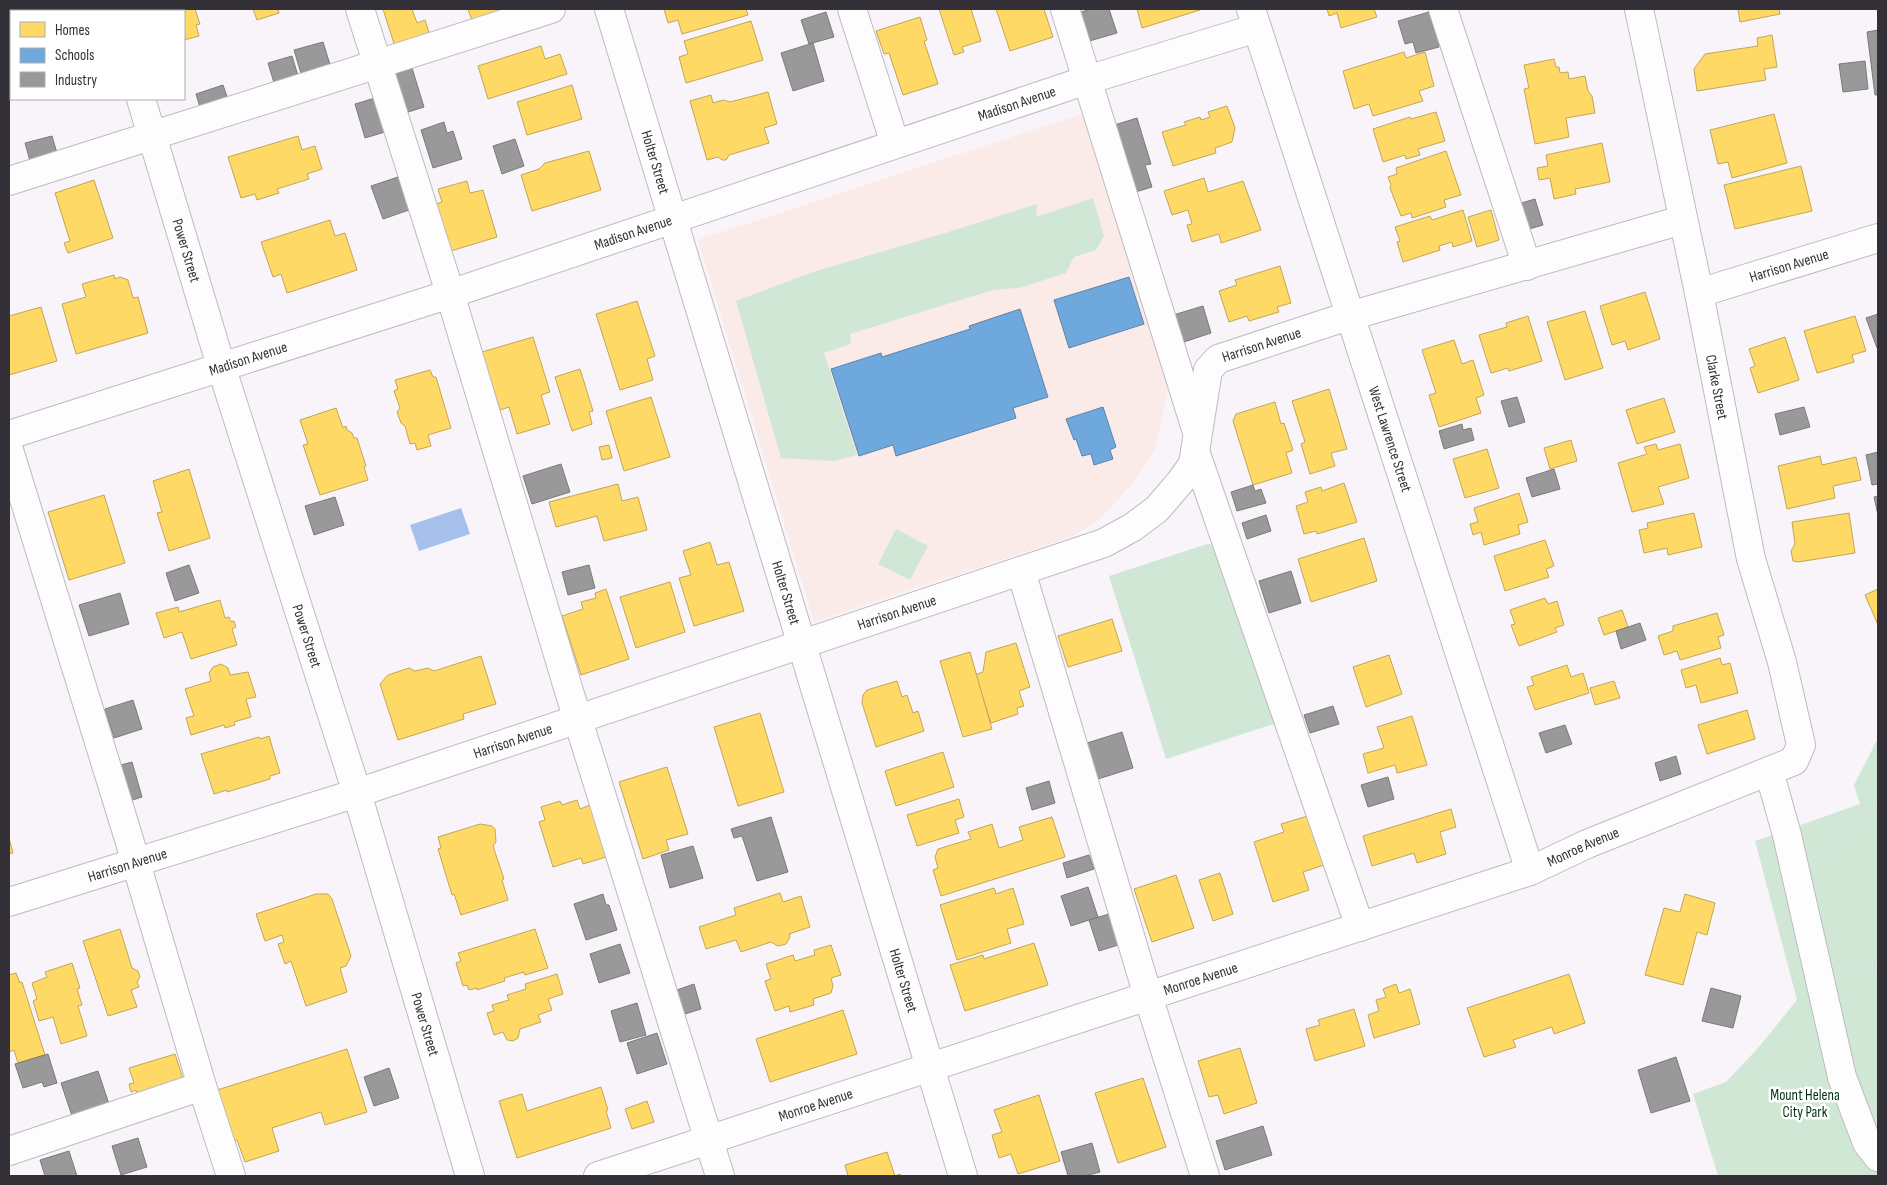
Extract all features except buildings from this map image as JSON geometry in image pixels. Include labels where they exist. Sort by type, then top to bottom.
[{"type":"street","points":[[360,9],[450,294],[577,718],[720,1176]]},
{"type":"street","points":[[9,180],[551,9]]},
{"type":"street","name":"Holter Street","points":[[609,9],[963,1176]]},
{"type":"street","points":[[852,9],[895,144]]},
{"type":"street","points":[[1065,9],[1196,443],[1360,927]]},
{"type":"street","points":[[1444,9],[1527,266]]},
{"type":"street","name":"Clarke Street","points":[[1639,9],[1682,220],[1699,293],[1751,559],[1782,662],[1801,745],[1782,766]]},
{"type":"street","name":"Madison Avenue","points":[[9,435],[450,294],[674,220],[1087,80],[1254,18]]},
{"type":"street","name":"West Lawrence Street","points":[[1254,18],[1530,871]]},
{"type":"street","name":"Power Street","points":[[141,100],[221,366],[357,793],[470,1176]]},
{"type":"street","name":"Harrison Avenue","points":[[9,902],[357,793],[1104,543],[1133,527],[1157,509],[1193,464],[1208,370],[1218,358],[1350,317],[1682,220]]},
{"type":"street","name":"Harrison Avenue","points":[[1699,293],[1878,238]]},
{"type":"street","points":[[9,450],[231,1176]]},
{"type":"street","points":[[1021,571],[1148,996],[1205,1176]]},
{"type":"street","points":[[1782,766],[1788,835],[1842,1077],[1867,1143],[1878,1157]]},
{"type":"street","name":"Monroe Avenue","points":[[598,1176],[1530,871],[1587,844],[1782,766]]},
{"type":"street","points":[[9,1151],[202,1086]]},
{"type":"path","points":[[1801,895],[1855,824],[1878,806]]},
{"type":"shaded area","points":[[1090,111],[1172,372],[1155,449],[1130,486],[1098,521],[1073,536],[814,622],[698,240]]},
{"type":"green space","points":[[1093,198],[1104,236],[1096,250],[1074,257],[1066,273],[1019,288],[993,290],[850,334],[851,344],[824,353],[857,455],[834,461],[781,458],[736,301],[813,272],[1037,204],[1036,217]]},
{"type":"green space","points":[[896,529],[928,546],[910,580],[878,564]]},
{"type":"green space","points":[[1207,544],[1216,545],[1277,723],[1166,759],[1109,576]]},
{"type":"green space","name":"Mount Helena City Park","points":[[1878,741],[1878,1176],[1718,1176],[1693,1094],[1726,1082],[1758,1048],[1797,1000],[1755,841],[1860,804],[1854,785]]},
{"type":"water","points":[[461,508],[470,534],[419,551],[410,525]]}]
